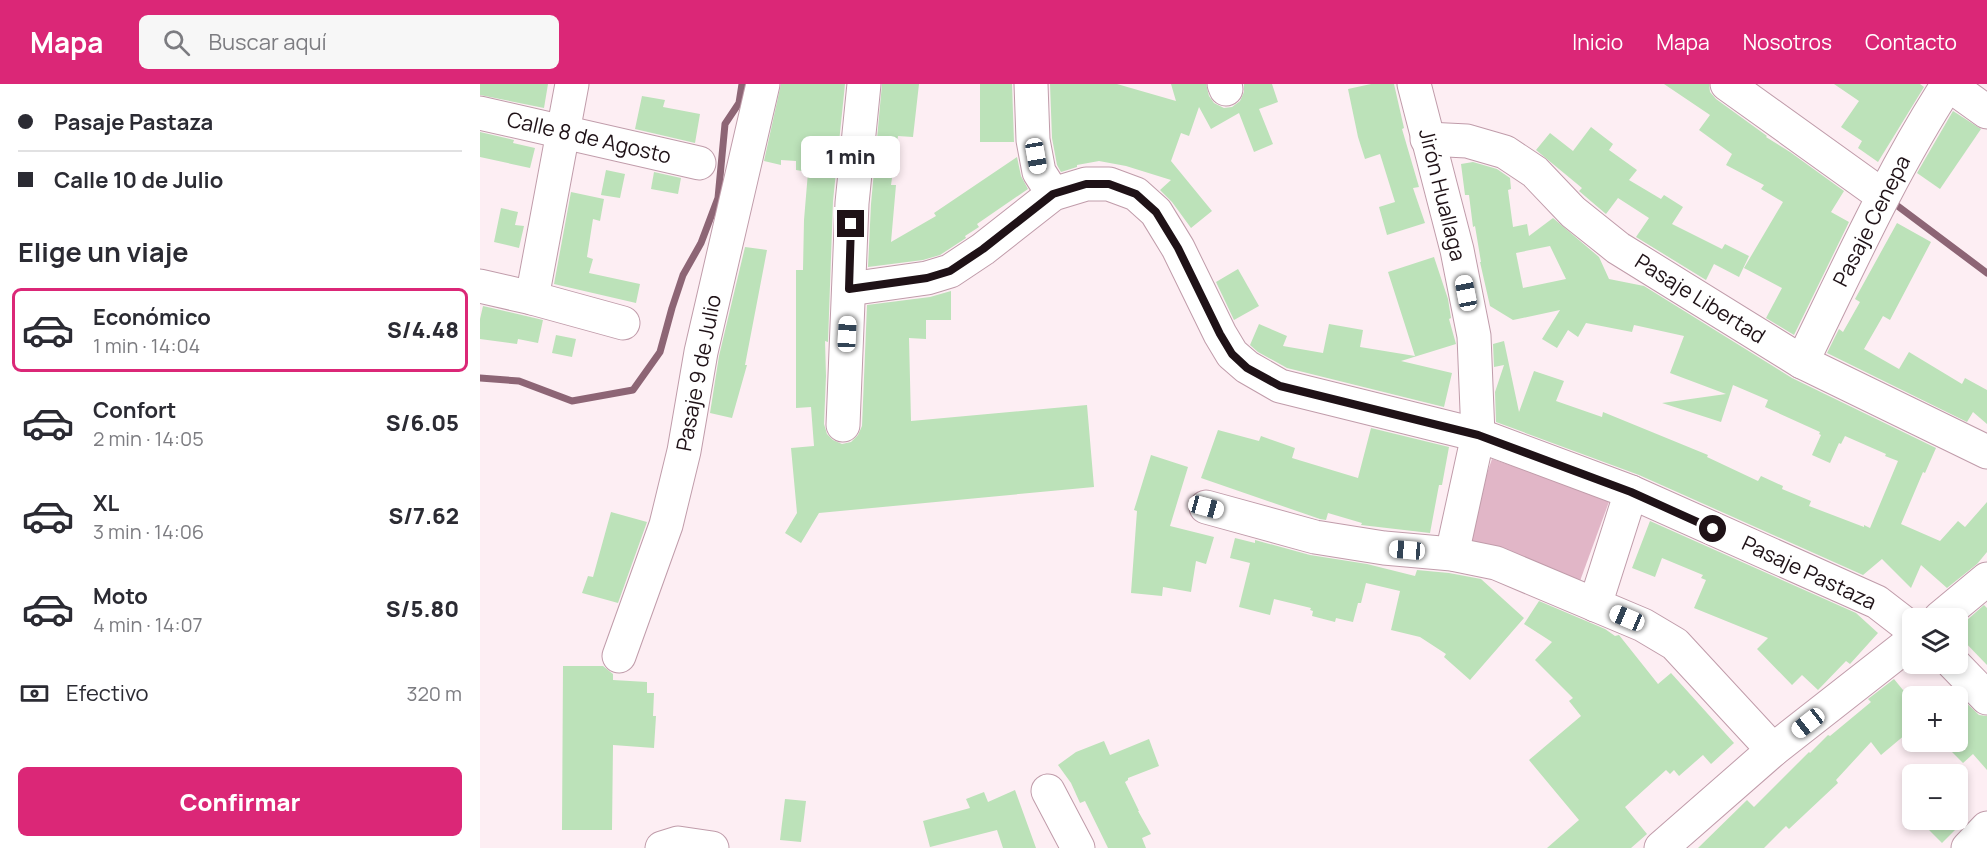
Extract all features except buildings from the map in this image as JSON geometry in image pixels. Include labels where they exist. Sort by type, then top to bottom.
[{"type":"street","points":[[532,298],[572,84]]},
{"type":"street","name":"Pasaje 9 de Julio","points":[[619,657],[669,514],[684,451],[701,352],[763,84]]},
{"type":"street","points":[[843,425],[852,202],[864,84]]},
{"type":"street","points":[[1031,84],[1033,140],[1039,172],[1053,194]]},
{"type":"street","name":"Jirón Huallaga","points":[[1414,84],[1457,250],[1474,336],[1478,435],[1452,554]]},
{"type":"street","points":[[1727,84],[1883,196]]},
{"type":"street","points":[[1948,84],[1987,112]]},
{"type":"street","name":"Pasaje Cenepa","points":[[1802,363],[1918,129],[1948,84]]},
{"type":"street","name":"Calle 8 de Agosto","points":[[480,113],[699,163]]},
{"type":"street","name":"Pasaje Libertad","points":[[1427,139],[1467,141],[1505,152],[1535,172],[1573,212],[1618,248],[1802,363],[1987,452]]},
{"type":"street","name":"Pasaje Pastaza","points":[[849,289],[927,278],[950,271],[983,249],[1053,194],[1086,184],[1109,184],[1136,194],[1156,212],[1178,248],[1220,334],[1232,354],[1247,368],[1280,386],[1478,435],[1631,492],[1877,602],[1902,621]]},
{"type":"street","points":[[480,286],[623,323]]},
{"type":"street","points":[[1595,605],[1631,492]]},
{"type":"street","points":[[1206,507],[1315,537],[1384,548],[1452,554],[1496,563],[1643,625],[1675,644],[1773,750]]},
{"type":"street","points":[[1952,608],[1987,579]]},
{"type":"street","points":[[1661,848],[1773,750],[1902,649]]},
{"type":"street","points":[[1964,674],[1987,698]]},
{"type":"street","points":[[1048,791],[1078,848]]},
{"type":"street","points":[[1968,848],[1987,828]]},
{"type":"street","points":[[662,848],[678,843],[712,848]]},
{"type":"shaded area","points":[[1492,459],[1610,499],[1580,581],[1464,540]]},
{"type":"waterway","points":[[480,378],[519,381],[572,401],[633,390],[660,352],[683,275],[701,243],[718,198],[725,124],[739,103],[742,84]]},
{"type":"waterway","points":[[1891,201],[1987,273]]},
{"type":"route","points":[[851,224],[849,289],[927,278],[950,271],[983,249],[1053,194],[1086,184],[1109,184],[1136,194],[1156,212],[1178,248],[1220,334],[1232,354],[1247,368],[1280,386],[1478,435],[1631,492],[1713,529]]}]
